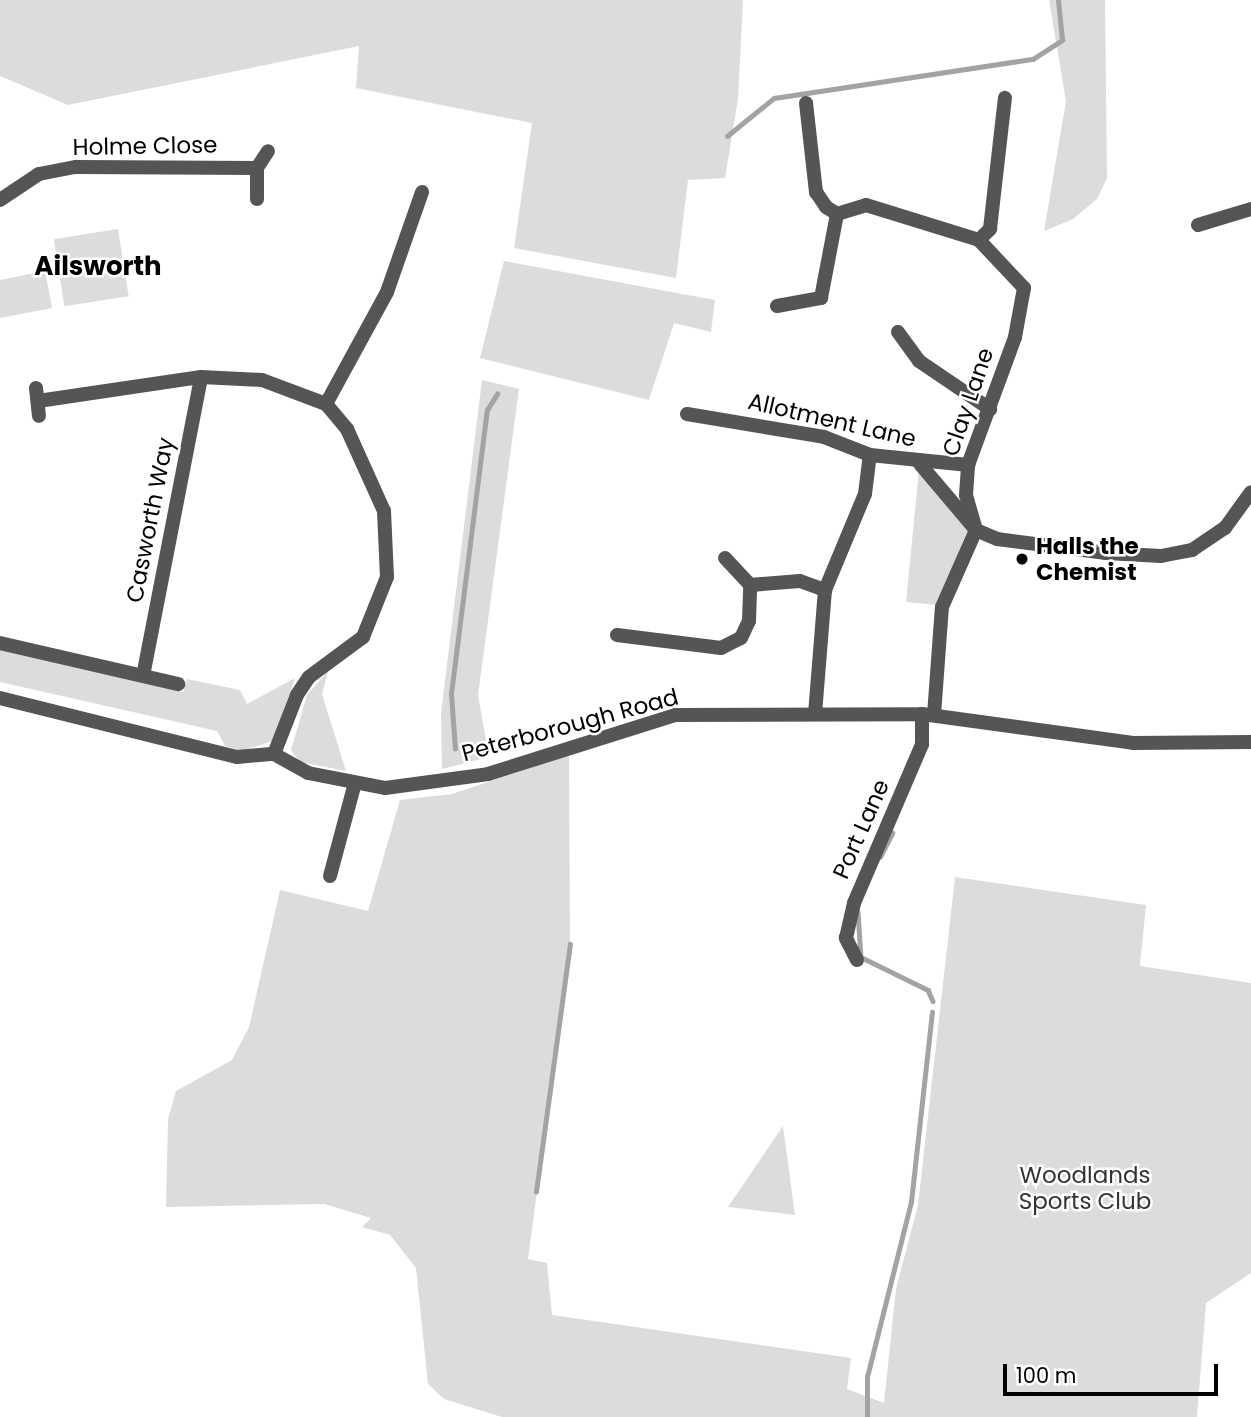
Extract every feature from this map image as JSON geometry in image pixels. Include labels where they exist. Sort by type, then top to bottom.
[{"type":"street","points":[[837,214],[866,205],[979,240],[990,229],[1005,98]]},
{"type":"street","points":[[806,103],[816,192],[837,214]]},
{"type":"street","points":[[257,199],[257,168],[268,151]]},
{"type":"street","name":"Holme Close","points":[[0,200],[38,174],[76,167],[257,168]]},
{"type":"street","points":[[326,404],[387,292],[422,192]]},
{"type":"street","points":[[1198,225],[1251,209]]},
{"type":"street","points":[[777,306],[821,298],[837,214]]},
{"type":"street","name":"Clay Lane","points":[[976,530],[966,495],[968,465],[990,409],[1024,288],[979,240]]},
{"type":"street","points":[[898,332],[926,367],[990,409]]},
{"type":"street","points":[[0,698],[237,757],[274,754],[297,695],[309,677],[363,637],[387,577],[390,547],[375,481],[326,404],[262,380],[201,377],[37,402]]},
{"type":"street","name":"Casworth Way","points":[[144,671],[201,377]]},
{"type":"street","name":"Allotment Lane","points":[[687,414],[824,438],[870,455],[920,464],[968,465]]},
{"type":"street","points":[[815,714],[825,590],[865,494],[870,455]]},
{"type":"street","points":[[920,464],[976,530],[1044,547],[1161,556],[1210,541],[1251,492]]},
{"type":"street","name":"Port Lane","points":[[857,960],[846,938],[854,903],[922,744],[942,607],[976,530]]},
{"type":"street","points":[[617,635],[721,648],[741,638],[749,621],[750,585],[725,558]]},
{"type":"street","points":[[750,585],[800,581],[825,590]]},
{"type":"street","points":[[0,643],[144,671],[178,684]]},
{"type":"street","name":"Peterborough Road","points":[[274,754],[288,766],[355,783],[428,785],[488,774],[675,715],[928,715],[1133,743],[1251,742]]},
{"type":"street","points":[[330,876],[355,783]]},
{"type":"green space","points":[[0,0],[743,0],[738,99],[725,178],[688,180],[676,278],[514,248],[532,123],[356,88],[359,46],[68,105],[0,76]]},
{"type":"green space","points":[[1049,0],[1105,0],[1107,178],[1097,199],[1073,219],[1044,231],[1066,101]]},
{"type":"green space","points":[[118,229],[129,296],[64,306],[54,239]]},
{"type":"green space","points":[[504,261],[715,300],[711,332],[674,323],[649,400],[480,358]]},
{"type":"green space","points":[[45,271],[52,308],[0,318],[0,280]]},
{"type":"green space","points":[[482,380],[519,389],[478,695],[489,757],[442,769],[441,713]]},
{"type":"green space","points":[[919,470],[968,529],[937,605],[906,602]]},
{"type":"green space","points":[[0,648],[183,692],[187,679],[240,690],[247,704],[295,678],[273,741],[241,751],[225,746],[217,731],[0,682]]},
{"type":"green space","points":[[328,671],[322,694],[346,771],[300,762],[291,750],[307,695]]},
{"type":"green space","name":"Woodlands Sports Club","points":[[569,755],[570,944],[528,1259],[547,1263],[552,1315],[851,1358],[847,1389],[884,1403],[896,1289],[918,1205],[955,877],[1146,905],[1140,966],[1251,983],[1251,1273],[1206,1303],[1197,1417],[502,1417],[444,1399],[428,1384],[416,1268],[390,1235],[362,1227],[371,1218],[324,1204],[166,1207],[168,1119],[176,1091],[232,1060],[249,1027],[280,890],[368,911],[400,800],[452,794]]},
{"type":"green space","points":[[783,1126],[795,1215],[728,1207]]},
{"type":"waterway","points":[[727,136],[774,98],[1033,59],[1062,40],[1058,0]]},
{"type":"waterway","points":[[455,749],[451,694],[487,410],[497,394]]},
{"type":"waterway","points":[[880,857],[892,833]]},
{"type":"waterway","points":[[858,912],[861,957],[928,990],[933,1001]]},
{"type":"waterway","points":[[536,1192],[570,944]]},
{"type":"waterway","points":[[867,1417],[867,1377],[911,1202],[932,1012]]},
{"type":"place","name":"Halls the Chemist","points":[[1022,559]]},
{"type":"district","name":"Ailsworth","points":[[98,267]]}]
